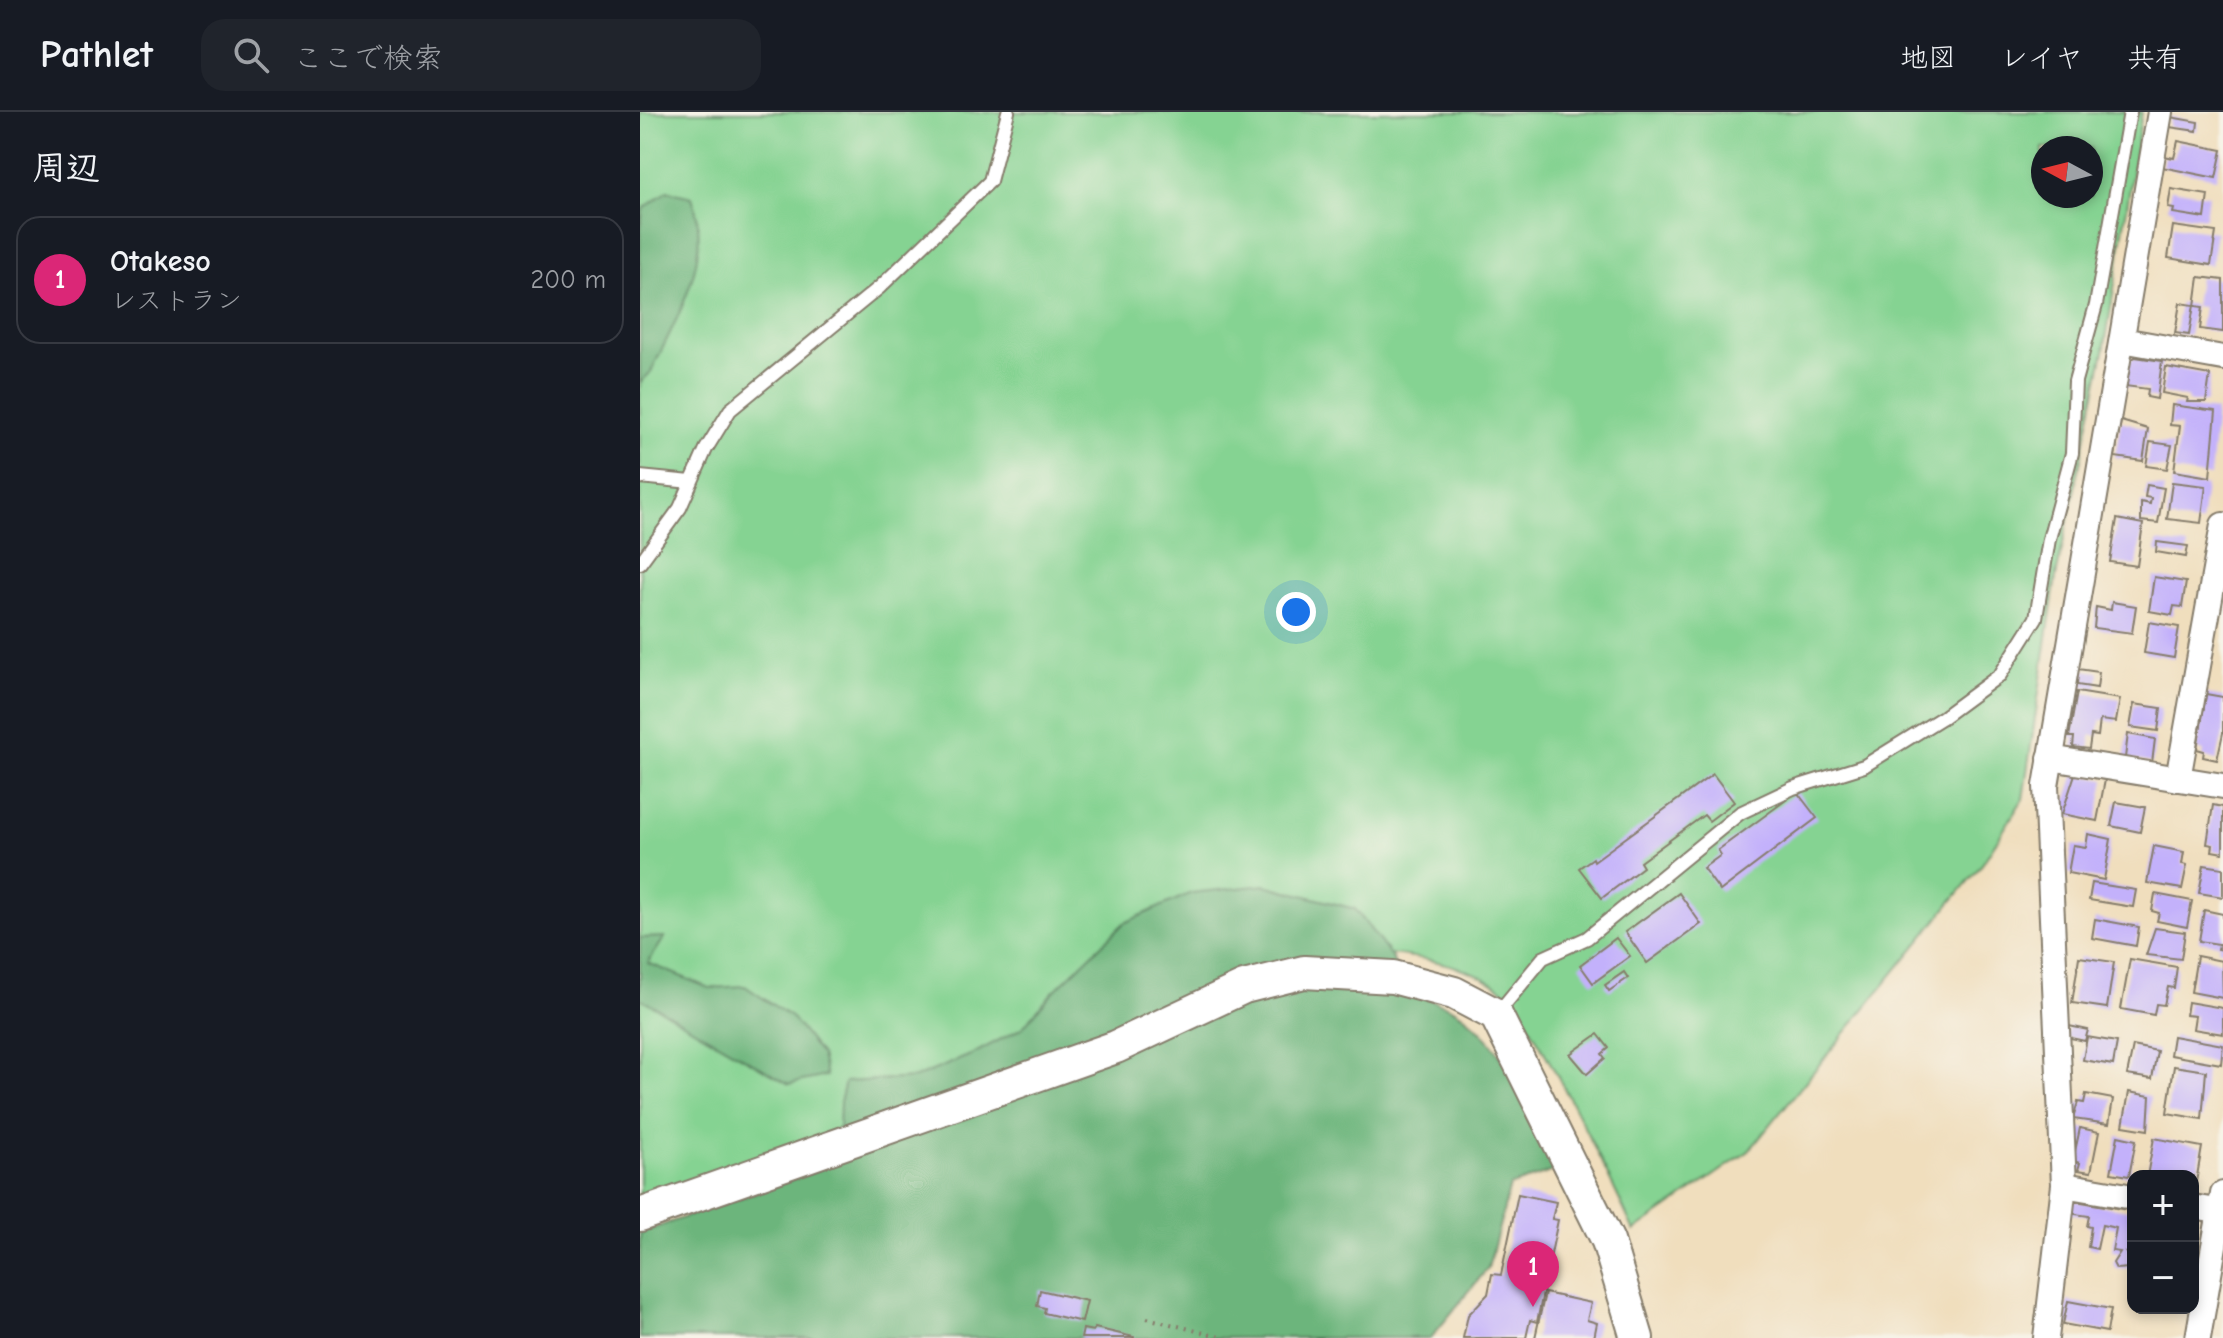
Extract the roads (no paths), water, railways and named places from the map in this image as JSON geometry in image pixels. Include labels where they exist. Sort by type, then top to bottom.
[{"type":"street","points":[[2046,1338],[2064,1185],[2047,800],[2050,758],[2160,112]]},
{"type":"street","points":[[2122,340],[2223,358]]},
{"type":"street","points":[[2178,779],[2223,525]]},
{"type":"street","points":[[2050,758],[2223,786]]},
{"type":"street","points":[[640,1215],[1116,1047],[1244,987],[1304,972],[1393,977],[1454,993],[1496,1015],[1608,1241],[1637,1338]]},
{"type":"street","points":[[2064,1185],[2127,1196]]},
{"type":"street","points":[[2198,1338],[2222,1206],[2199,1207]]},
{"type":"lane","points":[[640,563],[680,508],[730,410],[880,287],[990,181],[1008,112]]},
{"type":"lane","points":[[1496,1015],[1543,958],[1587,938],[1740,813],[1793,788],[1864,766],[1943,717],[2000,675],[2036,618],[2049,539],[2072,453],[2075,381],[2096,305],[2130,112]]},
{"type":"lane","points":[[640,477],[691,482]]},
{"type":"place","name":"Otakeso","points":[[1533,1307]]}]
